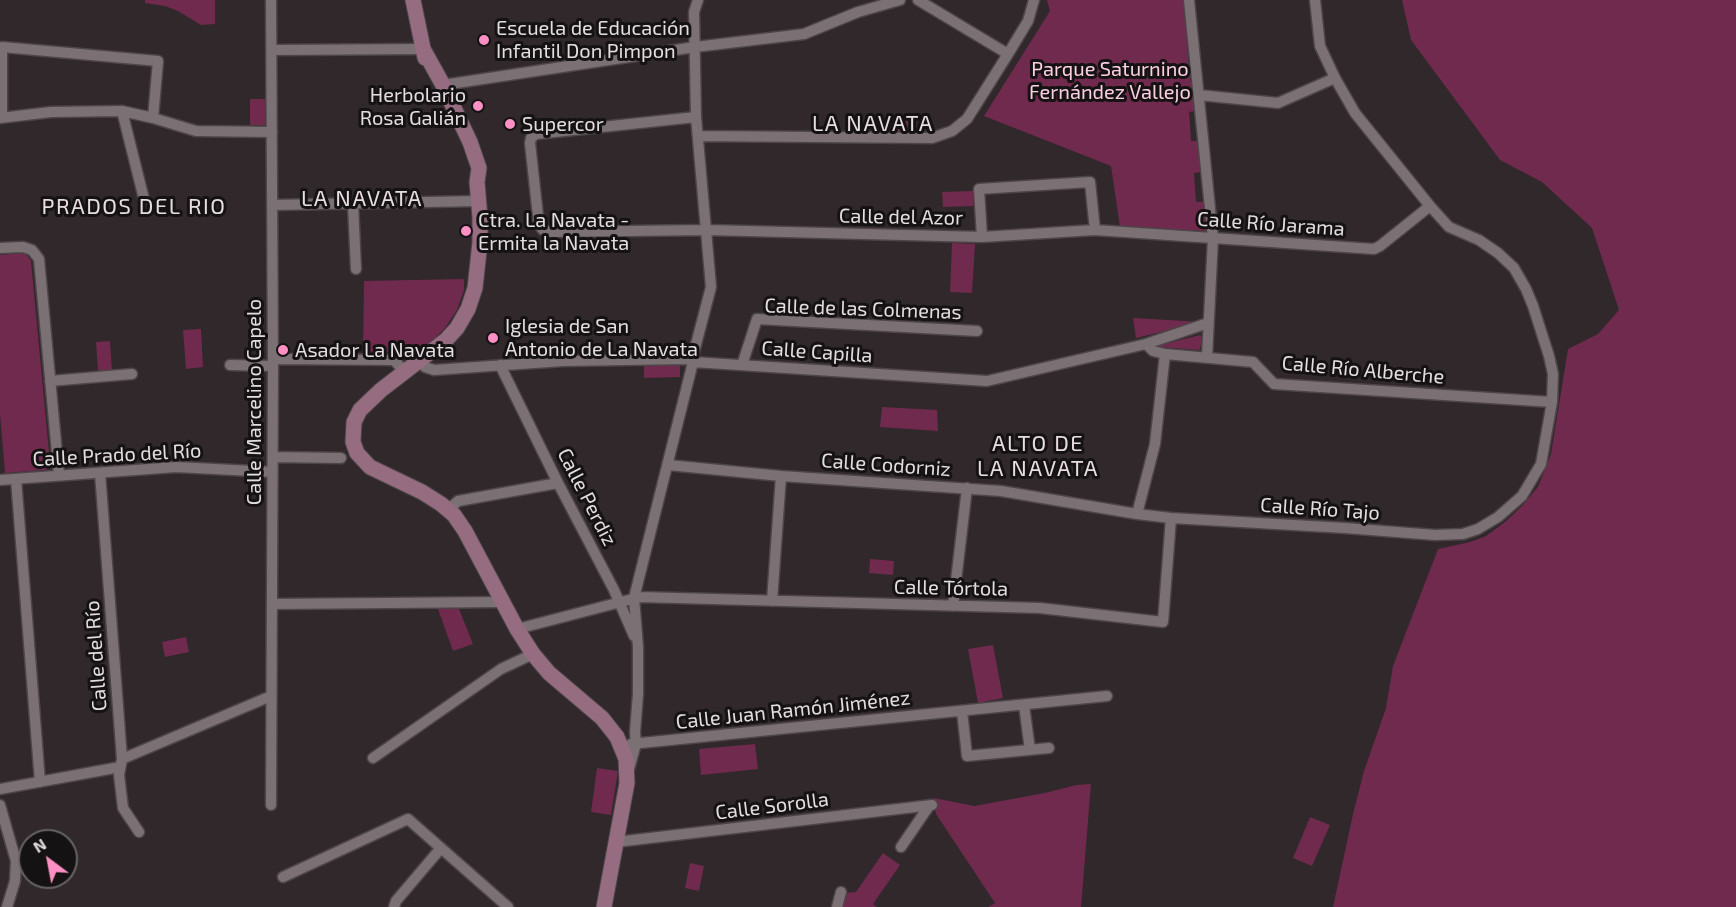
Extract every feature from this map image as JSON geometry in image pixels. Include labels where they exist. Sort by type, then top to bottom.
[{"type":"main road","points":[[413,0],[433,88],[457,134],[466,145],[478,175]]},
{"type":"main road","points":[[423,49],[470,142],[478,175],[480,230],[475,288],[468,309],[457,328],[446,340],[370,399],[360,410],[352,429],[352,436],[355,448],[370,467],[422,492],[456,517],[532,654],[549,673],[628,742],[627,783],[604,907]]},
{"type":"main road","points":[[427,68],[443,85]]},
{"type":"main road","points":[[443,85],[440,91],[455,120],[457,134]]},
{"type":"street","name":"Calle Marcelino Capelo","points":[[271,0],[273,363],[271,805]]},
{"type":"street","name":"Calle Perdiz","points":[[628,742],[638,694],[638,647],[634,598],[711,287],[696,117],[694,12],[698,0]]},
{"type":"street","points":[[443,85],[695,47],[804,34],[858,12],[900,0]]},
{"type":"street","points":[[918,0],[1008,54]]},
{"type":"street","points":[[698,136],[932,138],[952,131],[967,119],[1008,54],[1028,21],[1034,0]]},
{"type":"street","points":[[1189,0],[1213,238],[1207,357]]},
{"type":"street","name":"Calle Río Tajo","points":[[1137,514],[1435,535],[1463,534],[1479,529],[1498,518],[1522,496],[1541,464],[1552,402],[1553,374],[1550,356],[1526,289],[1514,268],[1498,253],[1479,240],[1449,227],[1355,113],[1320,46],[1315,0]]},
{"type":"street","points":[[153,118],[158,61],[2,47],[1,117],[51,112],[122,111],[196,131],[272,132]]},
{"type":"street","points":[[272,50],[423,49]]},
{"type":"street","points":[[1199,95],[1278,103],[1335,78]]},
{"type":"street","points":[[122,111],[144,200]]},
{"type":"street","name":"Calle del Azor","points":[[696,117],[536,134],[531,138],[530,143],[539,225],[543,230],[551,232],[706,230],[982,237],[1095,230]]},
{"type":"street","points":[[982,237],[979,189],[1090,182],[1095,230]]},
{"type":"street","points":[[272,206],[479,201]]},
{"type":"street","points":[[353,204],[356,269]]},
{"type":"street","name":"Calle Río Jarama","points":[[1095,230],[1374,249],[1430,206]]},
{"type":"street","points":[[0,248],[23,247],[32,250],[39,259],[59,476]]},
{"type":"street","name":"Calle de las Colmenas","points":[[742,365],[757,319],[977,331]]},
{"type":"street","name":"Calle Capilla","points":[[420,360],[425,367],[434,370],[563,361],[688,359],[693,362],[987,381],[1146,344],[1208,324]]},
{"type":"street","name":"Calle Río Alberche","points":[[1146,344],[1154,351],[1165,354],[1253,362],[1274,384],[1552,402]]},
{"type":"street","points":[[1137,514],[1155,444],[1165,354]]},
{"type":"street","points":[[230,366],[394,360],[405,372]]},
{"type":"street","name":"Calle Perdiz","points":[[500,365],[620,602],[638,647]]},
{"type":"street","points":[[50,381],[132,374]]},
{"type":"street","points":[[273,457],[341,458]]},
{"type":"street","name":"Calle Codorniz","points":[[668,465],[781,476],[1001,490],[1137,514]]},
{"type":"street","name":"Calle Prado del Río","points":[[0,480],[176,467],[272,472]]},
{"type":"street","name":"Calle del Río","points":[[100,472],[123,808],[139,832]]},
{"type":"street","points":[[772,601],[781,476]]},
{"type":"street","points":[[16,478],[40,783]]},
{"type":"street","points":[[448,510],[458,501],[558,483]]},
{"type":"street","points":[[953,606],[967,488]]},
{"type":"street","name":"Calle Tórtola","points":[[517,629],[640,597],[1040,608],[1163,622],[1171,518]]},
{"type":"street","points":[[272,604],[503,602]]},
{"type":"street","points":[[373,758],[501,669],[532,654]]},
{"type":"street","points":[[0,789],[40,783],[121,763],[271,696]]},
{"type":"street","name":"Calle Juan Ramón Jiménez","points":[[628,742],[1107,696]]},
{"type":"street","points":[[1024,705],[1030,750]]},
{"type":"street","points":[[962,711],[967,756],[1049,748]]},
{"type":"street","points":[[0,805],[16,861],[15,881],[7,907]]},
{"type":"street","name":"Calle Sorolla","points":[[616,842],[931,806],[901,847]]},
{"type":"street","points":[[283,877],[408,819],[508,907]]},
{"type":"street","points":[[394,907],[396,901],[441,848]]},
{"type":"street","points":[[837,907],[841,892]]},
{"type":"green space","points":[[145,0],[215,0],[215,24],[201,25],[178,11],[145,3]]},
{"type":"green space","name":"Parque Saturnino Fernández Vallejo","points":[[1047,0],[1184,0],[1189,70],[1195,111],[1189,112],[1191,141],[1198,141],[1200,172],[1194,173],[1196,202],[1203,202],[1206,231],[1120,227],[1111,166],[984,116],[1050,11]]},
{"type":"green space","points":[[1402,0],[1736,0],[1736,907],[1333,907],[1364,771],[1386,708],[1393,666],[1438,549],[1486,536],[1522,506],[1538,487],[1551,454],[1568,349],[1598,334],[1619,310],[1592,228],[1542,182],[1500,160],[1411,40]]},
{"type":"green space","points":[[250,99],[265,99],[265,125],[250,125]]},
{"type":"green space","points":[[887,118],[916,118],[916,133],[887,132]]},
{"type":"green space","points":[[973,191],[973,206],[943,207],[942,192]]},
{"type":"green space","points":[[952,243],[975,244],[972,293],[950,292]]},
{"type":"green space","points":[[23,253],[31,261],[50,463],[44,470],[5,473],[0,414],[0,255]]},
{"type":"green space","points":[[464,279],[464,290],[457,310],[445,328],[432,341],[406,352],[363,353],[364,281]]},
{"type":"green space","points":[[1133,318],[1202,322],[1136,338]]},
{"type":"green space","points":[[201,329],[203,367],[186,369],[183,330]]},
{"type":"green space","points":[[1200,335],[1202,337],[1200,350],[1159,347],[1161,345]]},
{"type":"green space","points":[[110,341],[112,371],[98,372],[96,342]]},
{"type":"green space","points":[[644,363],[680,363],[680,377],[644,378]]},
{"type":"green space","points":[[882,407],[937,410],[938,431],[880,427]]},
{"type":"green space","points":[[870,559],[894,561],[893,575],[869,573]]},
{"type":"green space","points":[[438,609],[459,609],[473,644],[453,651]]},
{"type":"green space","points":[[186,637],[189,652],[165,657],[162,642]]},
{"type":"green space","points":[[993,645],[1003,698],[978,703],[968,649]]},
{"type":"green space","points":[[755,744],[758,769],[701,775],[699,749]]},
{"type":"green space","points":[[597,768],[618,771],[611,815],[591,812]]},
{"type":"green space","points":[[1091,784],[1081,907],[988,907],[995,903],[936,814],[934,798],[974,806]]},
{"type":"green space","points":[[1310,817],[1330,825],[1312,866],[1293,858]]},
{"type":"green space","points":[[883,853],[900,865],[873,904],[877,907],[841,907],[844,893],[856,892]]},
{"type":"green space","points":[[690,863],[704,866],[699,891],[685,888]]},
{"type":"place","name":"Escuela de Educación Infantil Don Pimpon","points":[[484,40]]},
{"type":"place","name":"Herbolario Rosa Galián","points":[[478,106]]},
{"type":"place","name":"Supercor","points":[[510,124]]},
{"type":"place","name":"Ctra. La Navata - Ermita la Navata","points":[[466,231]]},
{"type":"place","name":"Iglesia de San Antonio de La Navata","points":[[493,338]]},
{"type":"place","name":"Asador La Navata","points":[[283,350]]},
{"type":"district","name":"LA NAVATA","points":[[873,124]]},
{"type":"district","name":"LA NAVATA","points":[[362,199]]},
{"type":"district","name":"PRADOS DEL RIO","points":[[134,207]]},
{"type":"district","name":"ALTO DE LA NAVATA","points":[[1038,456]]}]
